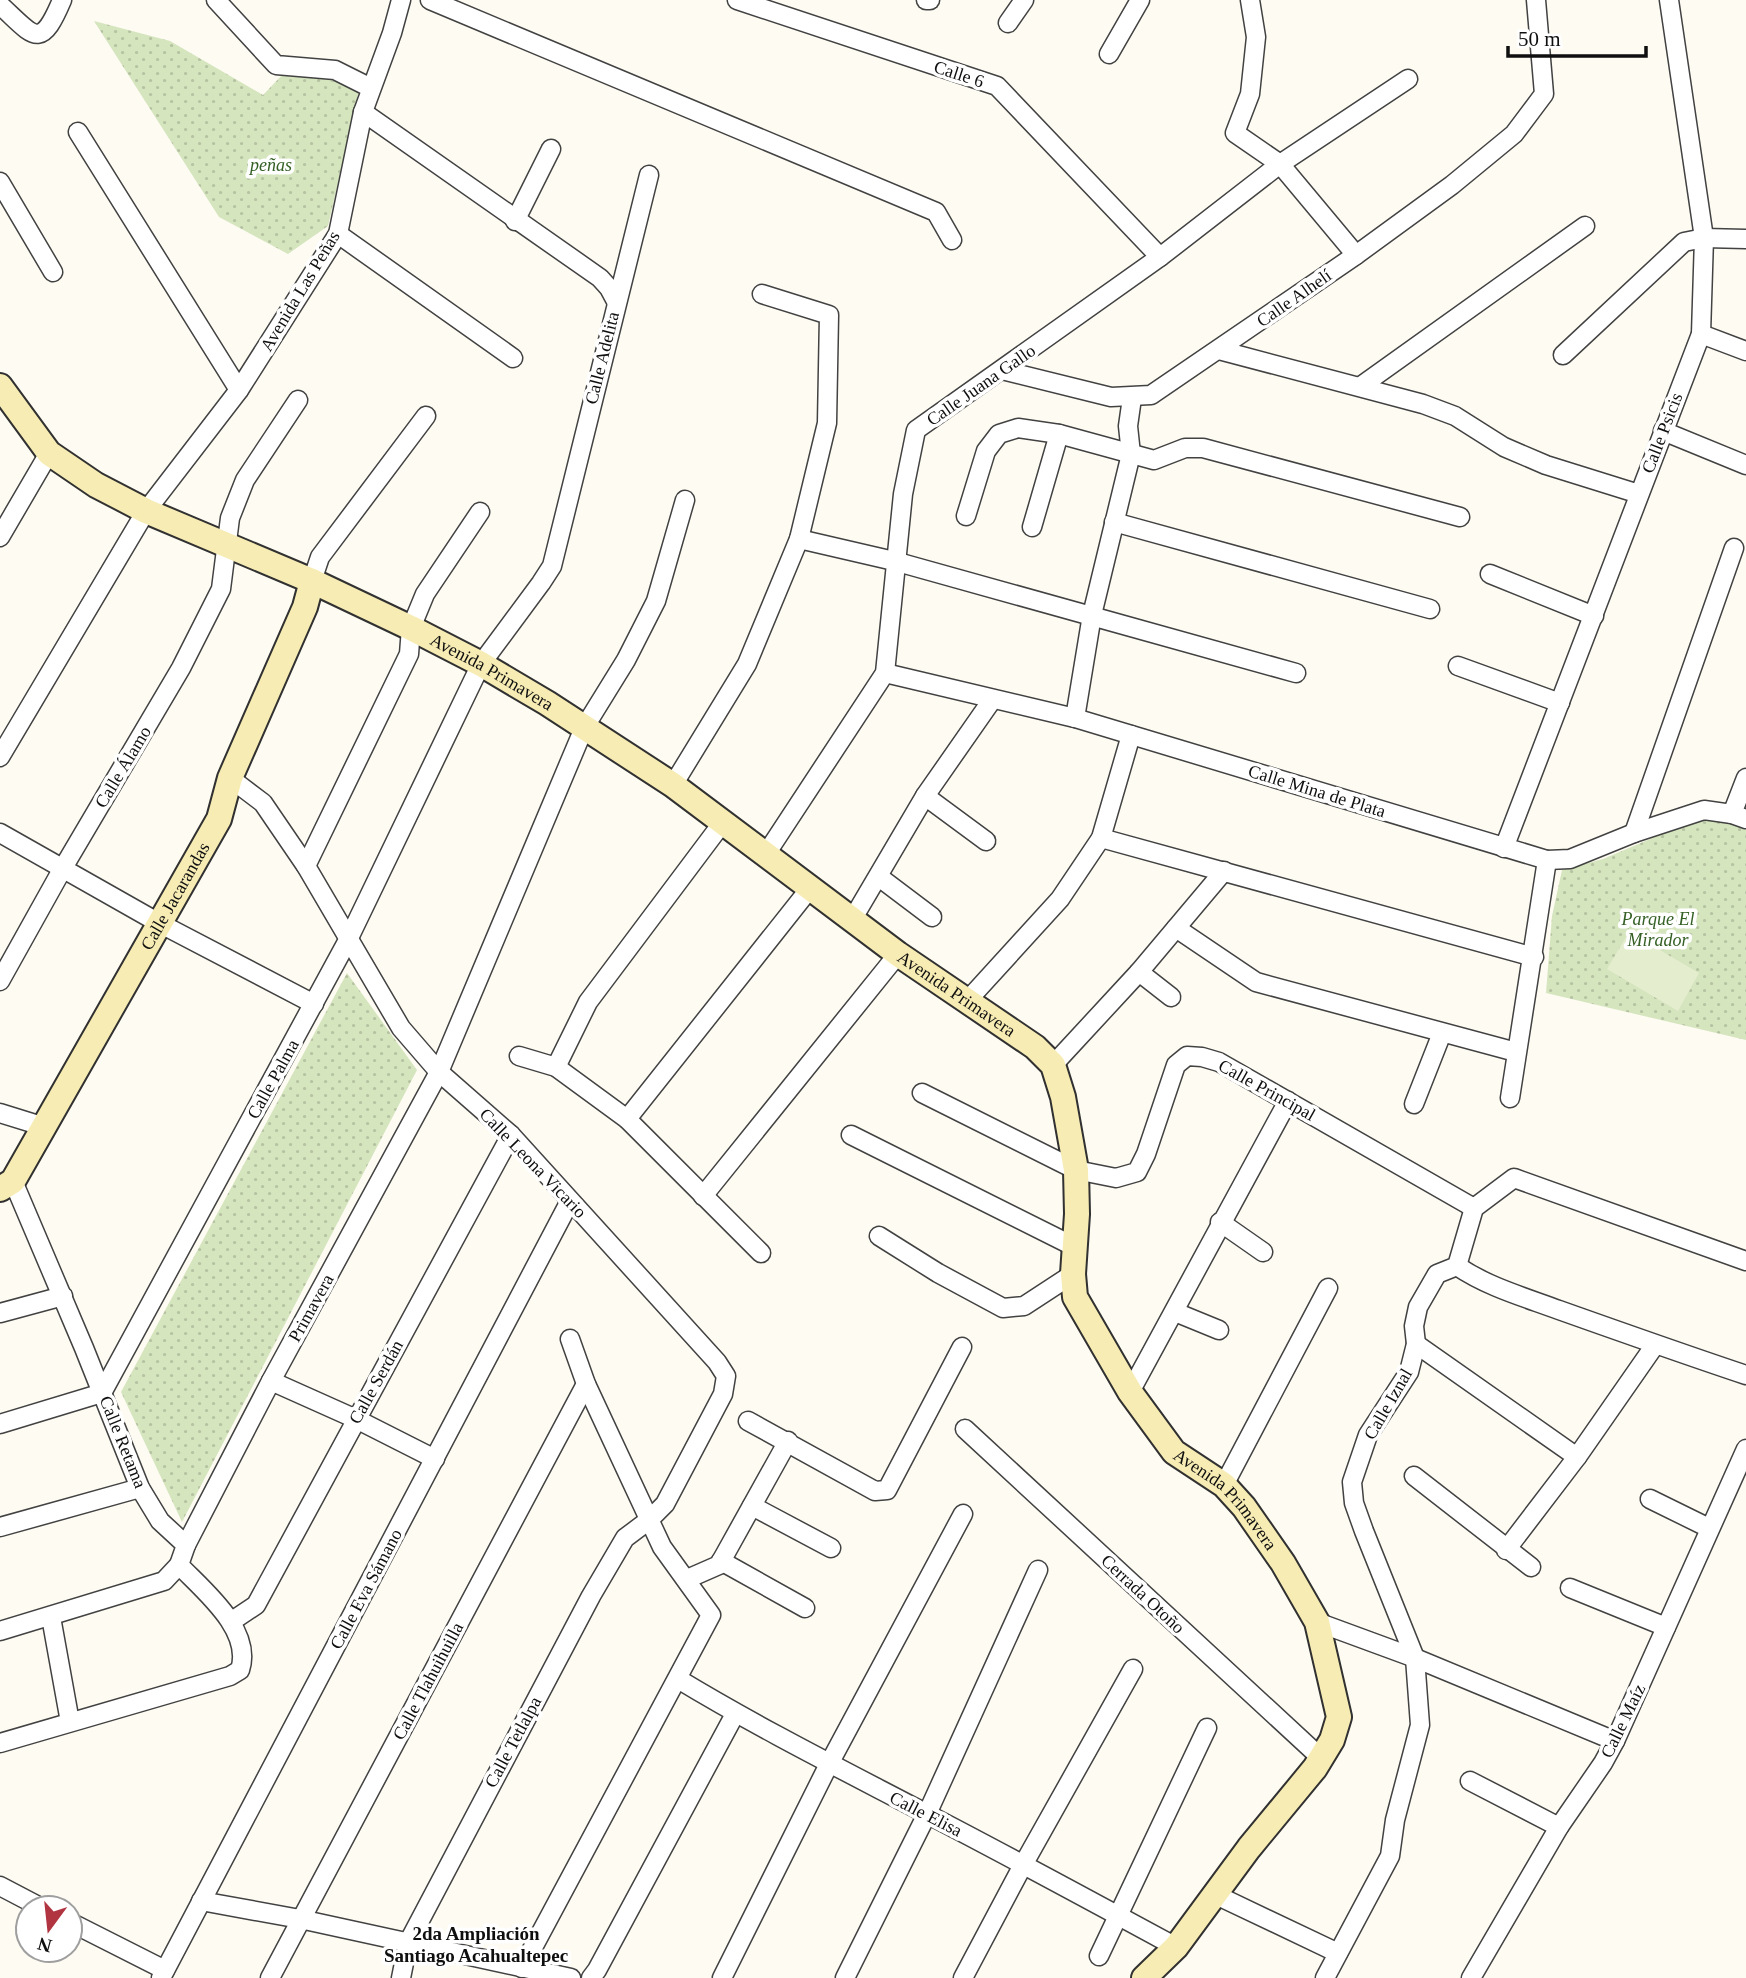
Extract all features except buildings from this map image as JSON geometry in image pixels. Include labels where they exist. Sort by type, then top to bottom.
[{"type":"street","points":[[0,5],[29,32],[37,34],[45,32],[51,25],[62,0]]},
{"type":"street","points":[[216,0],[276,65],[335,70],[371,88]]},
{"type":"street","name":"Avenida Las Peñas","points":[[0,757],[146,511],[239,390],[338,233],[363,112],[401,0]]},
{"type":"street","points":[[430,0],[936,212],[952,240]]},
{"type":"street","name":"Calle 6","points":[[737,0],[997,86],[1160,257]]},
{"type":"street","points":[[1008,23],[1024,0]]},
{"type":"street","points":[[1109,54],[1140,0]]},
{"type":"street","points":[[1250,0],[1256,37],[1250,94],[1235,133],[1280,164],[1356,255]]},
{"type":"street","name":"Calle Alhelí","points":[[1002,370],[1111,397],[1132,398],[1151,395],[1219,350],[1452,185],[1514,134],[1544,94],[1536,0]]},
{"type":"street","name":"Calle Psicis","points":[[1504,848],[1701,334],[1704,238],[1669,0]]},
{"type":"street","name":"Calle Juana Gallo","points":[[766,854],[885,673],[894,561],[903,494],[916,430],[1160,257],[1280,164],[1408,79]]},
{"type":"street","name":"Calle Adelita","points":[[363,112],[600,278],[616,301],[552,566],[481,664]]},
{"type":"street","points":[[78,132],[239,390]]},
{"type":"street","points":[[515,221],[551,149]]},
{"type":"street","points":[[616,301],[649,175]]},
{"type":"street","points":[[0,182],[53,272]]},
{"type":"street","points":[[1361,386],[1585,226]]},
{"type":"street","points":[[338,233],[513,358]]},
{"type":"street","points":[[1563,355],[1684,242],[1704,238],[1746,239]]},
{"type":"street","points":[[673,785],[747,664],[799,539],[827,423],[829,315],[762,294]]},
{"type":"street","points":[[1701,334],[1746,351]]},
{"type":"street","points":[[1219,350],[1423,404],[1455,416],[1504,447],[1546,465],[1639,494]]},
{"type":"street","name":"Avenida Primavera","points":[[0,386],[49,453],[96,485],[146,511],[312,581],[481,664],[673,785],[898,954],[1035,1046],[1053,1065],[1063,1097],[1076,1170],[1073,1274],[1075,1297],[1130,1392],[1174,1452],[1224,1485],[1244,1507],[1283,1563],[1317,1622],[1339,1717],[1332,1740],[1321,1759],[1214,1894],[1176,1947],[1144,1978]]},
{"type":"street","points":[[1075,718],[1092,615],[1131,454],[1128,426],[1132,398]]},
{"type":"street","name":"Calle Álamo","points":[[0,981],[181,668],[221,589],[230,518],[245,480],[298,400]]},
{"type":"street","points":[[312,581],[320,557],[426,416]]},
{"type":"street","points":[[966,516],[986,451],[999,435],[1018,428],[1059,434],[1154,460],[1185,448],[1203,448],[1460,517]]},
{"type":"street","points":[[1662,431],[1746,465]]},
{"type":"street","points":[[1032,527],[1059,434]]},
{"type":"street","points":[[0,537],[49,453]]},
{"type":"street","name":"Primavera","points":[[186,1545],[271,1381],[439,1072],[584,728],[626,660],[656,601],[685,500]]},
{"type":"street","points":[[306,866],[409,654],[411,628],[425,594],[480,512]]},
{"type":"street","points":[[1114,522],[1430,609]]},
{"type":"street","points":[[799,539],[894,561],[1296,673]]},
{"type":"street","points":[[1634,833],[1734,548]]},
{"type":"street","points":[[1489,574],[1594,615]]},
{"type":"street","name":"Calle Jacarandas","points":[[7,1185],[45,1127],[219,819],[230,778],[306,607],[312,581]]},
{"type":"street","name":"Calle Palma","points":[[102,1393],[348,940],[481,664]]},
{"type":"street","points":[[1458,666],[1560,704]]},
{"type":"street","name":"Calle Mina de Plata","points":[[885,673],[1075,718],[1547,860],[1570,859],[1634,833],[1704,810],[1739,817]]},
{"type":"street","points":[[852,920],[925,796],[992,700]]},
{"type":"street","points":[[967,1001],[1060,900],[1101,838],[1131,735]]},
{"type":"street","name":"Calle Leona Vicario","points":[[230,778],[263,803],[306,866],[401,1028],[439,1072],[511,1135],[718,1362],[726,1376],[723,1394],[666,1504],[649,1520]]},
{"type":"street","points":[[1739,817],[1746,778]]},
{"type":"street","points":[[925,796],[986,841]]},
{"type":"street","points":[[556,1067],[588,1002],[723,822]]},
{"type":"street","points":[[0,833],[159,923],[314,1004]]},
{"type":"street","points":[[1101,838],[1534,957]]},
{"type":"street","points":[[1510,1098],[1547,860]]},
{"type":"street","points":[[1053,1065],[1139,972],[1224,871]]},
{"type":"street","points":[[879,877],[932,917]]},
{"type":"street","points":[[627,1119],[811,887]]},
{"type":"street","points":[[1176,928],[1256,982],[1516,1052]]},
{"type":"street","points":[[703,1196],[898,954]]},
{"type":"street","points":[[1139,972],[1171,996]]},
{"type":"street","points":[[1413,1104],[1442,1033]]},
{"type":"street","points":[[519,1056],[556,1067],[627,1119],[761,1253]]},
{"type":"street","name":"Calle Principal","points":[[1076,1170],[1116,1178],[1136,1172],[1146,1154],[1176,1065],[1187,1056],[1202,1057],[1219,1062],[1474,1208]]},
{"type":"street","points":[[922,1093],[1076,1170]]},
{"type":"street","points":[[1130,1392],[1288,1101]]},
{"type":"street","points":[[0,1113],[45,1127]]},
{"type":"street","name":"Calle Serdán","points":[[232,1620],[256,1605],[511,1135]]},
{"type":"street","points":[[851,1136],[1075,1247]]},
{"type":"street","points":[[1746,1261],[1514,1178],[1474,1208],[1457,1266],[1476,1279],[1746,1375]]},
{"type":"street","name":"Calle Retama","points":[[7,1185],[63,1296],[140,1488],[160,1521],[186,1545]]},
{"type":"street","name":"Calle Eva Sámano","points":[[163,1974],[570,1200]]},
{"type":"street","points":[[1220,1222],[1263,1252]]},
{"type":"street","points":[[879,1236],[938,1273],[1003,1308],[1024,1306],[1073,1274]]},
{"type":"street","name":"Calle Iznal","points":[[1325,1978],[1390,1856],[1395,1820],[1420,1725],[1415,1658],[1364,1531],[1354,1503],[1352,1482],[1368,1435],[1409,1372],[1416,1344],[1414,1326],[1418,1307],[1437,1274],[1457,1266]]},
{"type":"street","points":[[1224,1485],[1328,1288]]},
{"type":"street","points":[[0,1313],[63,1296]]},
{"type":"street","points":[[1175,1312],[1219,1330]]},
{"type":"street","points":[[522,1968],[711,1615],[662,1547],[586,1384],[570,1339]]},
{"type":"street","points":[[1416,1344],[1577,1457]]},
{"type":"street","points":[[1506,1550],[1577,1457],[1656,1345]]},
{"type":"street","points":[[748,1421],[875,1491],[887,1490],[962,1347]]},
{"type":"street","points":[[271,1381],[356,1419],[435,1459]]},
{"type":"street","name":"Calle Tlahuihuilla","points":[[270,1978],[586,1384]]},
{"type":"street","points":[[0,1424],[102,1393]]},
{"type":"street","name":"Cerrada Otoño","points":[[965,1429],[1321,1759]]},
{"type":"street","points":[[687,1580],[719,1564],[788,1441]]},
{"type":"street","name":"Calle Maíz","points":[[1471,1978],[1559,1827],[1615,1741],[1746,1449]]},
{"type":"street","points":[[1414,1476],[1531,1567]]},
{"type":"street","points":[[0,1527],[140,1488]]},
{"type":"street","points":[[1650,1499],[1709,1528]]},
{"type":"street","points":[[752,1506],[831,1548]]},
{"type":"street","points":[[722,1978],[829,1765],[963,1514]]},
{"type":"street","name":"Calle Tetlalpa","points":[[401,1978],[408,1943],[591,1596],[625,1538],[649,1520]]},
{"type":"street","points":[[0,1631],[164,1581],[180,1565],[186,1545]]},
{"type":"street","points":[[721,1561],[805,1608]]},
{"type":"street","points":[[0,1742],[230,1676],[240,1670],[244,1660],[232,1620],[180,1565]]},
{"type":"street","points":[[845,1978],[928,1814],[1038,1570]]},
{"type":"street","points":[[1570,1588],[1666,1628]]},
{"type":"street","points":[[51,1617],[70,1722]]},
{"type":"street","points":[[1317,1622],[1415,1658],[1615,1741]]},
{"type":"street","points":[[963,1978],[1133,1669]]},
{"type":"street","name":"Calle Elisa","points":[[678,1679],[735,1714],[829,1765],[928,1814],[1176,1947]]},
{"type":"street","points":[[594,1974],[735,1714]]},
{"type":"street","points":[[1099,1956],[1120,1917],[1207,1728]]},
{"type":"street","points":[[1470,1781],[1559,1827]]},
{"type":"street","points":[[1214,1894],[1338,1953]]},
{"type":"street","points":[[201,1901],[571,1978]]},
{"type":"street","points":[[84,1930],[163,1974]]},
{"type":"green space","name":"peñas","points":[[94,21],[170,41],[263,95],[286,71],[360,86],[328,226],[288,254],[219,217]]},
{"type":"green space","name":"Parque El Mirador","points":[[1702,817],[1728,819],[1746,830],[1746,1040],[1546,993],[1552,916],[1562,870],[1603,859]]},
{"type":"green space","points":[[1629,932],[1699,973],[1678,1011],[1607,969]]},
{"type":"green space","points":[[347,973],[417,1070],[182,1522],[121,1392]]},
{"type":"district","name":"2da Ampliación Santiago Acahualtepec","points":[[476,1944]]}]
